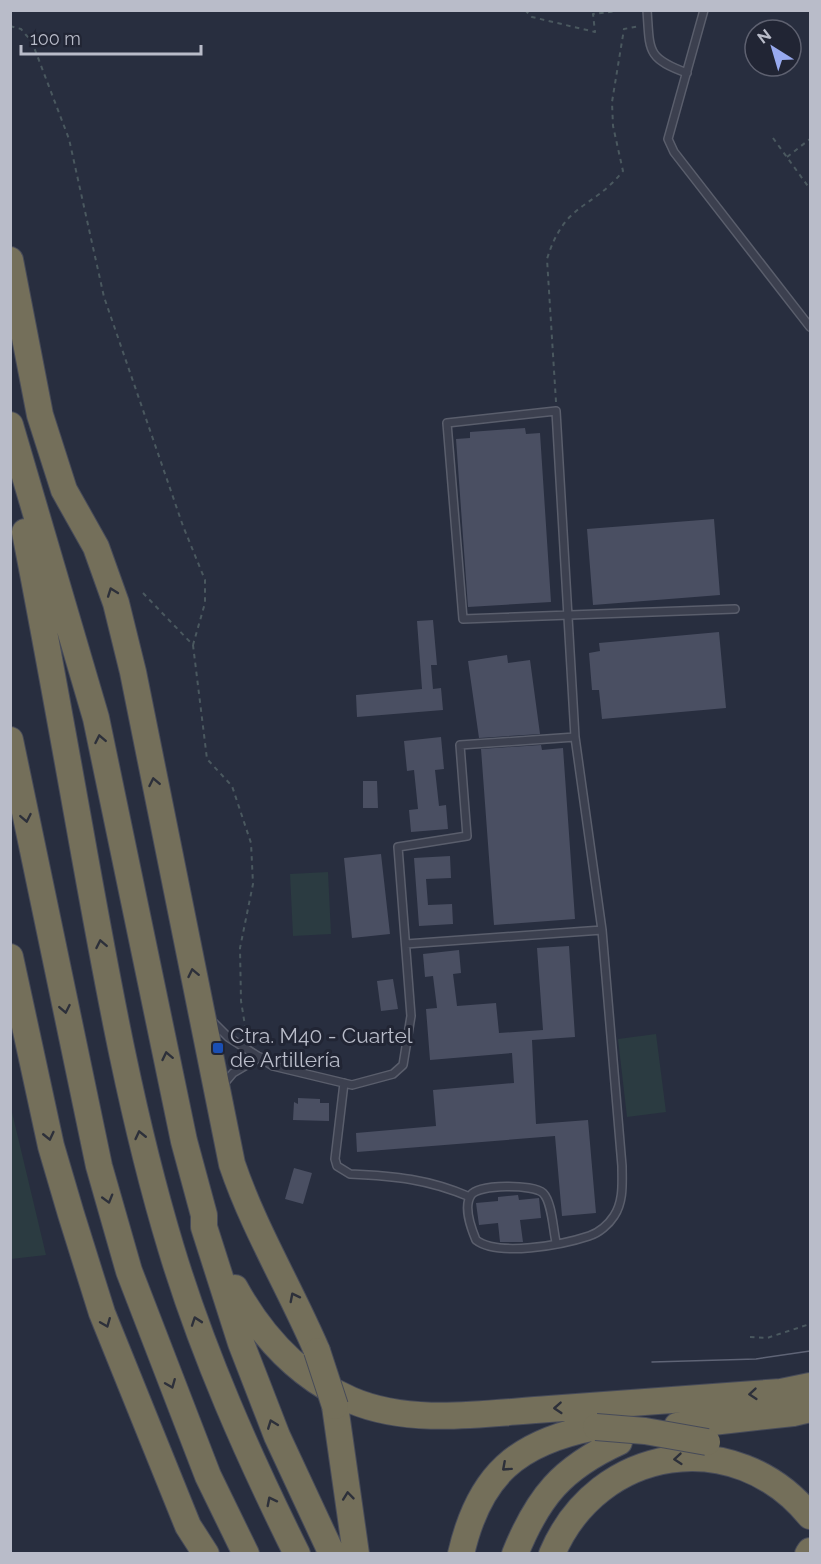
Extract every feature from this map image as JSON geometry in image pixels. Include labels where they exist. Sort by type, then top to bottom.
[{"type":"highway","points":[[10,260],[40,416],[64,490],[96,547],[116,603],[133,672],[232,1164],[245,1203],[300,1309],[335,1406],[356,1554]]},
{"type":"highway","points":[[10,425],[96,718],[184,1141],[204,1215],[204,1227],[241,1343],[277,1436],[332,1554]]},
{"type":"highway","points":[[10,456],[117,1028],[147,1162],[171,1250],[209,1357],[248,1454],[297,1554]]},
{"type":"highway","points":[[10,740],[89,1121],[126,1261],[166,1373],[208,1476],[246,1554]]},
{"type":"highway","points":[[10,957],[51,1146],[102,1314],[188,1526],[206,1554]]},
{"type":"highway","points":[[204,1215],[214,1224],[235,1287],[251,1318],[278,1350],[317,1383],[352,1401],[393,1411],[461,1415],[781,1392],[810,1386]]},
{"type":"highway","points":[[677,1426],[794,1413],[810,1409]]},
{"type":"highway","points":[[461,1554],[469,1521],[483,1493],[499,1473],[518,1456],[541,1442],[566,1433],[596,1427],[645,1431],[706,1442],[759,1463],[775,1482],[804,1507]]},
{"type":"highway","points":[[515,1554],[530,1517],[549,1490],[570,1469],[595,1453],[619,1442]]},
{"type":"highway","points":[[552,1554],[564,1527],[581,1505],[605,1484],[632,1469],[660,1461],[690,1458],[724,1462],[775,1482]]},
{"type":"highway","points":[[188,1526],[192,1554]]},
{"type":"lane","points":[[647,10],[650,49],[661,63],[687,73]]},
{"type":"lane","points":[[704,10],[668,139],[671,146],[810,327]]},
{"type":"lane","points":[[555,1242],[547,1203],[544,1194],[538,1190],[528,1186],[483,1188],[474,1191],[470,1197],[471,1228],[476,1240],[484,1246],[507,1249],[555,1242],[590,1236],[602,1229],[616,1214],[622,1199],[622,1166],[602,930],[575,737],[568,615],[556,411],[447,423],[463,619],[568,615],[735,609]]},
{"type":"lane","points":[[200,1009],[228,1037],[273,1066],[352,1085],[393,1074],[403,1065],[411,1016],[398,847],[467,836],[459,745],[575,737]]},
{"type":"lane","points":[[405,944],[602,930]]},
{"type":"lane","points":[[218,1090],[233,1073],[260,1057]]},
{"type":"lane","points":[[344,1083],[335,1159],[342,1171],[350,1174],[409,1177],[442,1185],[470,1197]]},
{"type":"path","points":[[525,10],[532,17],[595,32],[593,14],[626,10]]},
{"type":"path","points":[[556,411],[547,259],[562,222],[623,171],[613,126],[612,102],[624,29],[648,25]]},
{"type":"path","points":[[10,26],[21,29],[33,42],[69,139],[104,297],[183,526],[205,580],[205,603],[193,645],[207,759],[232,786],[251,843],[253,884],[240,948],[242,1001],[249,1050]]},
{"type":"path","points":[[772,138],[810,189]]},
{"type":"path","points":[[787,157],[810,139]]},
{"type":"path","points":[[143,593],[193,645]]},
{"type":"path","points":[[750,1337],[767,1338],[810,1324]]},
{"type":"shaded area","points":[[328,872],[331,934],[293,936],[290,874]]},
{"type":"shaded area","points":[[656,1034],[666,1112],[627,1117],[618,1039]]},
{"type":"shaded area","points":[[11,1108],[46,1255],[11,1259]]},
{"type":"building","points":[[525,428],[526,434],[540,433],[551,602],[468,607],[456,439],[470,438],[470,432]]},
{"type":"building","points":[[714,519],[720,595],[593,605],[587,529]]},
{"type":"building","points":[[433,620],[437,665],[431,665],[433,689],[441,688],[443,710],[357,717],[356,695],[422,689],[417,621]]},
{"type":"building","points":[[719,632],[726,708],[602,719],[599,690],[592,690],[589,653],[600,651],[599,643]]},
{"type":"building","points":[[507,655],[508,663],[530,660],[540,734],[479,738],[468,661]]},
{"type":"building","points":[[441,737],[444,769],[435,770],[439,806],[446,805],[448,829],[411,832],[409,810],[418,809],[414,770],[407,771],[404,741]]},
{"type":"building","points":[[541,745],[542,750],[563,748],[575,919],[494,925],[481,749]]},
{"type":"building","points":[[363,781],[377,781],[378,808],[363,808]]},
{"type":"building","points":[[381,854],[390,934],[352,938],[344,858]]},
{"type":"building","points":[[450,856],[451,878],[426,879],[428,905],[452,904],[453,924],[419,926],[414,858]]},
{"type":"building","points":[[569,946],[575,1037],[532,1040],[536,1124],[588,1120],[596,1213],[562,1216],[555,1136],[357,1152],[356,1133],[436,1126],[433,1090],[514,1083],[512,1053],[430,1060],[426,1009],[437,1008],[433,976],[425,977],[423,954],[459,950],[461,973],[453,974],[457,1006],[496,1003],[499,1033],[543,1030],[537,948]]},
{"type":"building","points":[[393,979],[398,1009],[381,1011],[377,981]]},
{"type":"building","points":[[298,1098],[320,1099],[320,1103],[329,1103],[329,1121],[293,1120],[294,1102],[298,1104]]},
{"type":"building","points":[[294,1168],[312,1173],[303,1204],[285,1199]]},
{"type":"building","points":[[518,1195],[519,1200],[539,1198],[541,1218],[520,1220],[523,1242],[500,1242],[498,1223],[479,1225],[476,1203],[498,1201],[498,1197]]},
{"type":"tram line","points":[[652,1362],[756,1359],[810,1351]]},
{"type":"place","name":"Ctra. M40 - Cuartel de Artillería","points":[[218,1048]]}]
